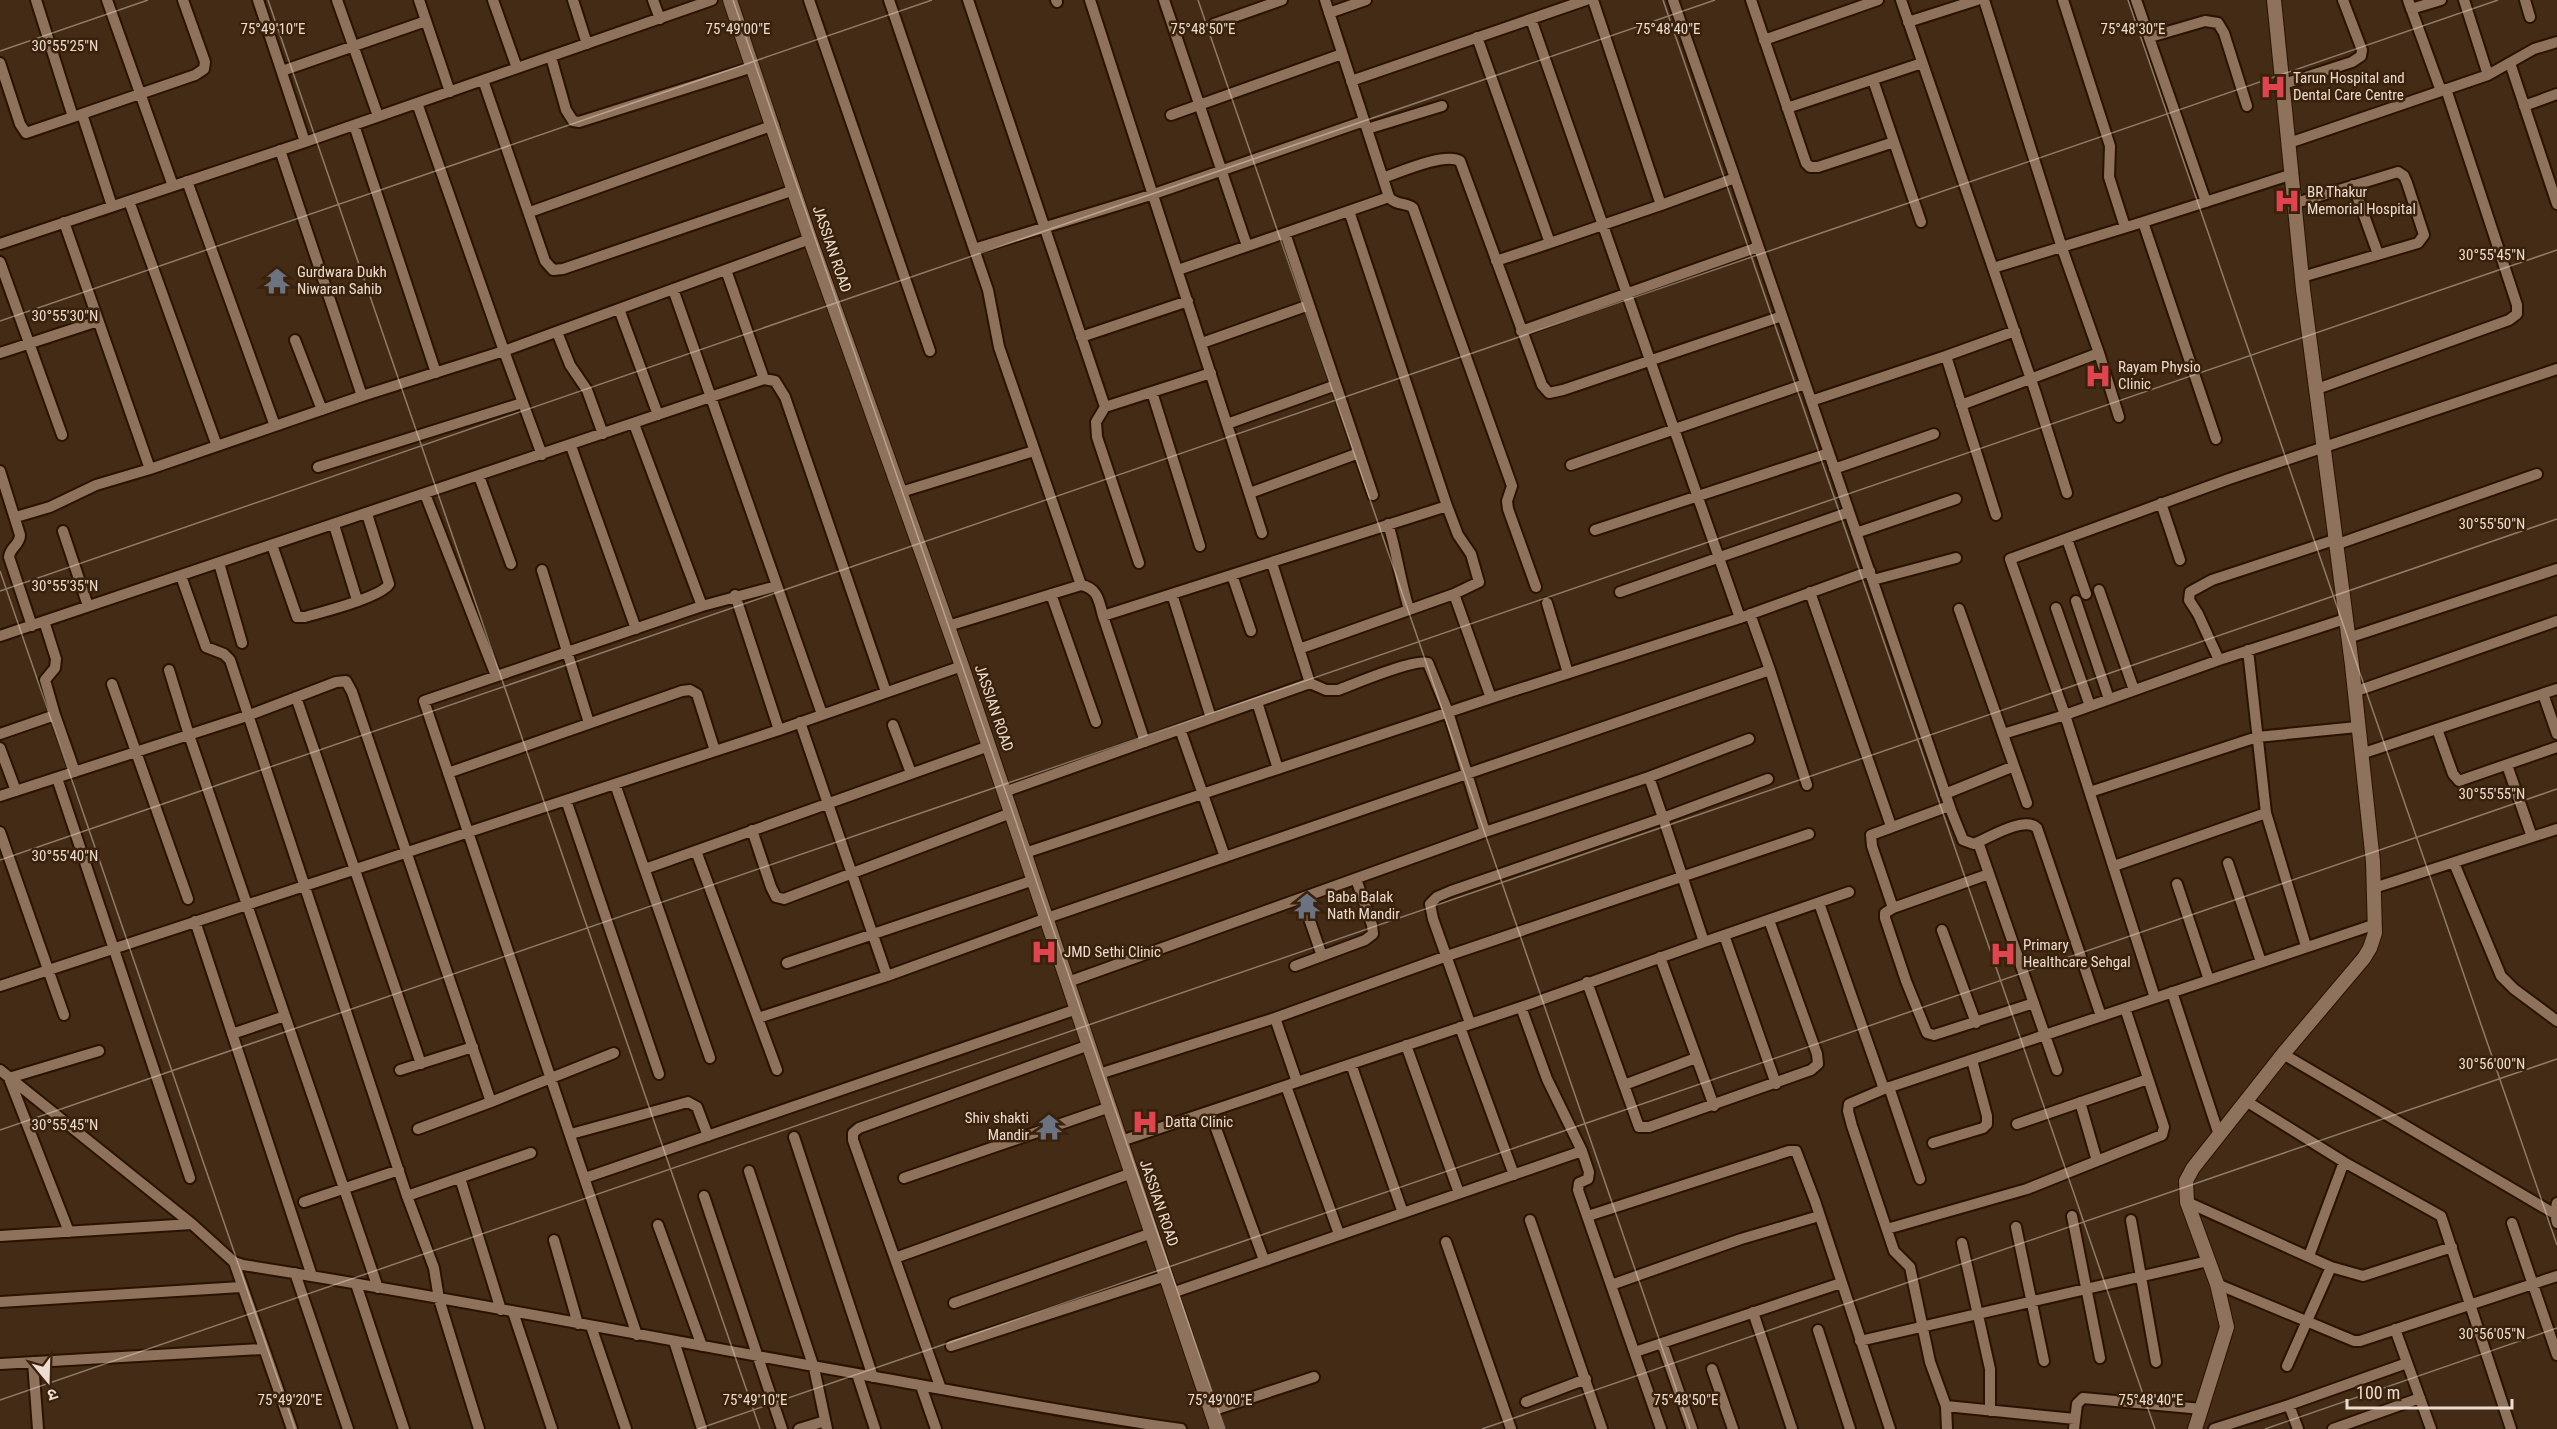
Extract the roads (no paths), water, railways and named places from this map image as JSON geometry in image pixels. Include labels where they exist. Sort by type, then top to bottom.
[{"type":"street","points":[[36,0],[112,206]]},
{"type":"street","points":[[108,0],[173,186]]},
{"type":"street","points":[[0,63],[20,124],[26,133],[140,94],[195,75],[204,69],[205,62],[183,0]]},
{"type":"street","points":[[337,0],[378,116]]},
{"type":"street","points":[[419,0],[450,92]]},
{"type":"street","points":[[493,0],[517,68]]},
{"type":"street","points":[[573,0],[587,44]]},
{"type":"street","points":[[653,0],[660,19]]},
{"type":"street","points":[[0,244],[305,142],[712,0]]},
{"type":"street","name":"JASSIAN ROAD","points":[[730,0],[774,125],[810,239],[962,666],[1218,1429]]},
{"type":"street","points":[[809,0],[930,351]]},
{"type":"street","points":[[889,0],[991,302],[997,340],[1081,585]]},
{"type":"street","points":[[968,0],[1105,408]]},
{"type":"street","points":[[1090,0],[1262,533]]},
{"type":"street","points":[[1164,0],[1247,246]]},
{"type":"street","points":[[1214,24],[1282,0]]},
{"type":"street","points":[[1325,0],[1389,197],[1397,203],[1413,208],[1512,486],[1507,501],[1508,509],[1536,587]]},
{"type":"street","points":[[1329,13],[1366,0]]},
{"type":"street","points":[[1351,81],[1586,0]]},
{"type":"street","points":[[1593,0],[1661,205]]},
{"type":"street","points":[[1673,0],[1872,575],[1949,806],[1963,840],[1974,844],[2027,823],[2037,828],[2101,1016]]},
{"type":"street","points":[[1750,0],[1804,160],[1810,167],[1824,166],[1894,142]]},
{"type":"street","points":[[1764,40],[1878,0]]},
{"type":"street","points":[[1901,0],[2031,378],[2067,493]]},
{"type":"street","points":[[1908,22],[1977,0]]},
{"type":"street","points":[[1984,0],[2062,248],[2120,417]]},
{"type":"street","points":[[2063,0],[2110,146],[2109,177],[2125,227]]},
{"type":"street","points":[[2136,0],[2206,202]]},
{"type":"street","points":[[2195,1429],[2227,1328],[2217,1284],[2187,1202],[2185,1188],[2188,1176],[2283,1054],[2364,958],[2374,942],[2376,924],[2361,754],[2302,277],[2274,0]]},
{"type":"street","points":[[2284,84],[2352,62],[2361,56],[2362,50],[2343,0]]},
{"type":"street","points":[[2317,389],[2516,317],[2517,305],[2444,90],[2410,5],[2441,0]]},
{"type":"street","points":[[2464,0],[2488,75]]},
{"type":"street","points":[[2525,0],[2530,17]]},
{"type":"street","points":[[261,1],[305,142]]},
{"type":"street","points":[[1532,19],[1719,556],[1770,670],[1807,785]]},
{"type":"street","points":[[282,71],[426,21]]},
{"type":"street","points":[[2150,37],[2205,21],[2218,23],[2224,33],[2247,106]]},
{"type":"street","points":[[1477,37],[1550,243]]},
{"type":"street","points":[[2289,143],[2488,75],[2534,49],[2557,42]]},
{"type":"street","points":[[1171,115],[1342,54]]},
{"type":"street","points":[[551,57],[567,113],[573,121],[579,122],[753,67]]},
{"type":"street","points":[[1787,108],[1922,63]]},
{"type":"street","points":[[2510,63],[2557,204]]},
{"type":"street","points":[[483,80],[545,261],[550,268],[556,271],[794,190]]},
{"type":"street","points":[[1873,80],[1921,222]]},
{"type":"street","points":[[2524,106],[2557,94]]},
{"type":"street","points":[[417,103],[542,455]]},
{"type":"street","points":[[974,249],[1154,194],[1365,125],[1442,106]]},
{"type":"street","points":[[354,125],[436,373]]},
{"type":"street","points":[[530,212],[774,125]]},
{"type":"street","points":[[280,150],[362,396]]},
{"type":"street","points":[[1383,178],[1441,159],[1455,158],[1460,161],[1521,331],[1542,385],[1549,393],[1782,316]]},
{"type":"street","points":[[2296,203],[2395,172],[2401,173],[2407,183],[2423,229],[2423,239],[2302,277]]},
{"type":"street","points":[[1993,268],[2293,174]]},
{"type":"street","points":[[1496,261],[1735,178]]},
{"type":"street","points":[[187,181],[275,426]]},
{"type":"street","points":[[2353,185],[2378,254]]},
{"type":"street","points":[[1178,270],[1389,197]]},
{"type":"street","points":[[129,201],[217,446]]},
{"type":"street","points":[[1299,649],[1454,594],[1474,585],[1480,578],[1471,554],[1458,535],[1447,506],[1349,211]]},
{"type":"street","points":[[64,222],[150,469]]},
{"type":"street","points":[[2143,222],[2216,439]]},
{"type":"street","points":[[1285,233],[1373,495]]},
{"type":"street","points":[[16,517],[50,507],[96,485],[504,351],[810,239]]},
{"type":"street","points":[[1521,331],[1628,295],[1758,247]]},
{"type":"street","points":[[0,262],[62,435]]},
{"type":"street","points":[[726,270],[764,379]]},
{"type":"street","points":[[673,289],[822,714]]},
{"type":"street","points":[[1081,337],[1188,301]]},
{"type":"street","points":[[1202,343],[1309,305]]},
{"type":"street","points":[[619,309],[658,415]]},
{"type":"street","points":[[0,353],[98,321]]},
{"type":"street","points":[[1811,401],[2015,331]]},
{"type":"street","points":[[557,332],[570,365],[591,398],[603,434]]},
{"type":"street","points":[[295,340],[322,410]]},
{"type":"street","points":[[1961,405],[2099,353]]},
{"type":"street","points":[[1946,356],[1996,515]]},
{"type":"street","points":[[2155,998],[2065,715],[2010,559],[2161,503],[2557,369]]},
{"type":"street","points":[[1139,563],[1097,437],[1096,422],[1105,408],[1211,373]]},
{"type":"street","points":[[0,636],[711,399],[764,379],[775,381],[785,397],[886,692]]},
{"type":"street","points":[[1571,465],[1805,384]]},
{"type":"street","points":[[1227,424],[1336,385]]},
{"type":"street","points":[[1152,392],[1200,546]]},
{"type":"street","points":[[318,467],[522,403]]},
{"type":"street","points":[[634,424],[702,606]]},
{"type":"street","points":[[1834,468],[1934,434]]},
{"type":"street","points":[[571,446],[636,629]]},
{"type":"street","points":[[901,492],[1034,451]]},
{"type":"street","points":[[1250,493],[1359,453]]},
{"type":"street","points":[[1594,530],[1829,453]]},
{"type":"street","points":[[0,471],[16,517],[20,540],[10,550],[9,557],[32,626]]},
{"type":"street","points":[[2219,660],[2189,600],[2190,592],[2212,580],[2335,542],[2537,474]]},
{"type":"street","points":[[479,476],[511,564]]},
{"type":"street","points":[[425,494],[496,676]]},
{"type":"street","points":[[1856,534],[1956,499]]},
{"type":"street","points":[[2161,503],[2180,560]]},
{"type":"street","points":[[1103,616],[1447,506]]},
{"type":"street","points":[[1620,592],[1849,512]]},
{"type":"street","points":[[272,545],[297,617],[305,617],[384,591],[389,584],[367,514]]},
{"type":"street","points":[[1388,524],[1397,556],[1400,581],[1409,609]]},
{"type":"street","points":[[334,525],[357,600]]},
{"type":"street","points":[[63,531],[88,606]]},
{"type":"street","points":[[2067,539],[2086,594]]},
{"type":"street","points":[[1025,854],[1448,712],[1745,616],[1810,592],[1872,575],[1956,558]]},
{"type":"street","points":[[219,563],[242,643]]},
{"type":"street","points":[[1272,563],[1310,683]]},
{"type":"street","points":[[2348,638],[2557,569]]},
{"type":"street","points":[[542,570],[589,723]]},
{"type":"street","points":[[1232,575],[1251,631]]},
{"type":"street","points":[[181,576],[202,641],[206,647],[224,654],[230,660],[407,1196],[434,1268],[439,1299],[479,1429]]},
{"type":"street","points":[[948,626],[1081,585],[1094,589],[1145,742]]},
{"type":"street","points":[[638,1335],[424,701],[735,595],[777,586]]},
{"type":"street","points":[[2099,590],[2134,690]]},
{"type":"street","points":[[1810,592],[1891,826]]},
{"type":"street","points":[[1051,594],[1096,722]]},
{"type":"street","points":[[1172,594],[1211,718]]},
{"type":"street","points":[[1454,594],[1491,698]]},
{"type":"street","points":[[735,595],[779,730]]},
{"type":"street","points":[[2076,601],[2109,699]]},
{"type":"street","points":[[1547,603],[1568,673]]},
{"type":"street","points":[[2056,608],[2090,706]]},
{"type":"street","points":[[1959,609],[2027,803]]},
{"type":"street","points":[[2003,734],[2345,619]]},
{"type":"street","points":[[44,621],[56,659],[55,668],[45,681],[75,772]]},
{"type":"street","points":[[2354,692],[2557,621]]},
{"type":"street","points":[[2248,650],[2266,813],[2306,946]]},
{"type":"street","points":[[1004,792],[1310,683],[1326,690],[1338,690],[1425,661],[1431,667],[1448,712],[1485,832]]},
{"type":"street","points":[[0,986],[779,730],[962,666]]},
{"type":"street","points":[[169,670],[189,735],[378,1288]]},
{"type":"street","points":[[758,1018],[887,976],[1047,918],[1770,670]]},
{"type":"street","points":[[0,796],[247,716],[342,681],[349,685],[491,1102]]},
{"type":"street","points":[[112,684],[188,899]]},
{"type":"street","points":[[2361,754],[2557,689]]},
{"type":"street","points":[[448,773],[690,690],[697,694],[715,751]]},
{"type":"street","points":[[2543,694],[2557,734]]},
{"type":"street","points":[[296,697],[421,1064]]},
{"type":"street","points":[[1257,702],[1278,769]]},
{"type":"street","points":[[0,734],[55,715]]},
{"type":"street","points":[[800,722],[826,804],[887,976]]},
{"type":"street","points":[[893,725],[911,773]]},
{"type":"street","points":[[2090,792],[2257,737],[2357,727]]},
{"type":"street","points":[[1180,729],[1225,858]]},
{"type":"street","points":[[2437,729],[2453,774],[2459,781],[2557,747]]},
{"type":"street","points":[[1068,982],[1749,740]]},
{"type":"street","points":[[645,869],[989,746]]},
{"type":"street","points":[[0,748],[16,791]]},
{"type":"street","points":[[2507,765],[2532,837]]},
{"type":"street","points":[[1945,794],[2014,766]]},
{"type":"street","points":[[1649,777],[1704,942]]},
{"type":"street","points":[[57,778],[190,1178]]},
{"type":"street","points":[[1514,1175],[1465,1025],[1447,956],[1430,904],[1437,897],[1768,779]]},
{"type":"street","points":[[615,784],[710,1058]]},
{"type":"street","points":[[566,800],[659,1074]]},
{"type":"street","points":[[1893,908],[1870,840],[1872,833],[1949,806]]},
{"type":"street","points":[[752,831],[771,887],[780,899],[1011,813]]},
{"type":"street","points":[[2114,866],[2266,813]]},
{"type":"street","points":[[2374,888],[2557,829]]},
{"type":"street","points":[[0,832],[64,1015]]},
{"type":"street","points":[[1099,1074],[1275,1018],[1447,956],[1809,834]]},
{"type":"street","points":[[1978,842],[2057,1070]]},
{"type":"street","points":[[696,850],[777,1070]]},
{"type":"street","points":[[2228,862],[2261,962]]},
{"type":"street","points":[[2454,862],[2501,976],[2514,989],[2557,1021]]},
{"type":"street","points":[[1989,874],[1893,908],[1885,913],[1906,981],[1927,1033],[1934,1035],[2034,1002]]},
{"type":"street","points":[[1295,966],[1365,940],[1373,934],[1356,879]]},
{"type":"street","points":[[787,963],[1034,880]]},
{"type":"street","points":[[2177,884],[2209,980]]},
{"type":"street","points":[[1121,1141],[1849,892]]},
{"type":"street","points":[[1302,898],[1322,956]]},
{"type":"street","points":[[1819,903],[1920,1179]]},
{"type":"street","points":[[1587,982],[1639,1127],[1649,1127],[1714,1106],[1776,1084],[1818,1065],[1818,1059],[1769,920]]},
{"type":"street","points":[[195,921],[312,1276]]},
{"type":"street","points":[[1947,1429],[1946,1406],[1930,1362],[1910,1267],[1896,1254],[1848,1111],[1849,1104],[1887,1088],[2376,924]]},
{"type":"street","points":[[1942,930],[1976,1023]]},
{"type":"street","points":[[1724,935],[1776,1084]]},
{"type":"street","points":[[1660,957],[1714,1106]]},
{"type":"street","points":[[2172,992],[2219,1135]]},
{"type":"street","points":[[1521,1006],[1547,1079],[1582,1151],[1589,1175],[1587,1179],[1579,1183],[1578,1190],[1661,1429]]},
{"type":"street","points":[[1887,1229],[2026,1189],[2157,1138],[2164,1131],[2125,1008]]},
{"type":"street","points":[[585,1178],[1077,1009]]},
{"type":"street","points":[[232,1034],[285,1016]]},
{"type":"street","points":[[1275,1018],[1297,1082]]},
{"type":"street","points":[[941,1389],[853,1140],[855,1131],[1089,1045]]},
{"type":"street","points":[[1406,1045],[1459,1193]]},
{"type":"street","points":[[400,1070],[473,1047]]},
{"type":"street","points":[[4,1074],[99,1051]]},
{"type":"street","points":[[418,1129],[614,1053]]},
{"type":"street","points":[[2283,1054],[2556,1219],[2557,1203]]},
{"type":"street","points":[[1624,1085],[1696,1058]]},
{"type":"street","points":[[1933,1143],[1983,1128],[1987,1124],[1987,1116],[1972,1060]]},
{"type":"street","points":[[1351,1064],[1403,1213]]},
{"type":"street","points":[[4,1074],[192,1224],[234,1262],[941,1389],[1102,1424],[1181,1429]]},
{"type":"street","points":[[4,1074],[69,1232]]},
{"type":"street","points":[[2017,1124],[2148,1079]]},
{"type":"street","points":[[1286,1086],[1339,1234]]},
{"type":"street","points":[[2246,1101],[2344,1162],[2439,1214],[2444,1220],[2511,1429]]},
{"type":"street","points":[[571,1134],[688,1102],[697,1107],[708,1136]]},
{"type":"street","points":[[2080,1102],[2097,1161]]},
{"type":"street","points":[[904,1178],[1110,1107]]},
{"type":"street","points":[[1210,1112],[1264,1260]]},
{"type":"street","points":[[794,1137],[873,1377]]},
{"type":"street","points":[[1588,1216],[1793,1150],[1800,1158],[1890,1429]]},
{"type":"street","points":[[1172,1293],[1582,1151]]},
{"type":"street","points":[[407,1196],[531,1153]]},
{"type":"street","points":[[2309,1256],[2344,1162]]},
{"type":"street","points":[[304,1202],[399,1170]]},
{"type":"street","points":[[749,1171],[814,1368],[826,1425],[799,1429]]},
{"type":"street","points":[[895,1258],[1132,1173]]},
{"type":"street","points":[[460,1178],[501,1310]]},
{"type":"street","points":[[704,1197],[782,1429]]},
{"type":"street","points":[[2187,1202],[2331,1266],[2357,1275],[2369,1276],[2452,1247]]},
{"type":"street","points":[[1611,1285],[1741,1239],[1819,1216]]},
{"type":"street","points":[[2072,1216],[2100,1358]]},
{"type":"street","points":[[1530,1220],[1602,1429]]},
{"type":"street","points":[[2131,1220],[2156,1362]]},
{"type":"street","points":[[2512,1223],[2557,1355]]},
{"type":"street","points":[[0,1236],[192,1224]]},
{"type":"street","points":[[658,1225],[702,1346]]},
{"type":"street","points":[[2016,1227],[2044,1361]]},
{"type":"street","points":[[954,1303],[1152,1233]]},
{"type":"street","points":[[554,1240],[578,1323]]},
{"type":"street","points":[[1446,1242],[1511,1429]]},
{"type":"street","points":[[1962,1243],[1980,1314],[1990,1369],[1990,1411]]},
{"type":"street","points":[[1860,1341],[2208,1261]]},
{"type":"street","points":[[234,1262],[262,1349],[292,1429]]},
{"type":"street","points":[[2288,1366],[2331,1266]]},
{"type":"street","points":[[295,1273],[348,1429]]},
{"type":"street","points":[[951,1346],[1166,1276]]},
{"type":"street","points":[[2217,1284],[2357,1341],[2557,1276]]},
{"type":"street","points":[[1635,1352],[1841,1283]]},
{"type":"street","points":[[356,1284],[404,1429]]},
{"type":"street","points":[[0,1302],[241,1287]]},
{"type":"street","points":[[513,1312],[552,1429]]},
{"type":"street","points":[[1752,1312],[1792,1429]]},
{"type":"street","points":[[591,1326],[626,1429]]},
{"type":"street","points":[[2395,1329],[2431,1429]]},
{"type":"street","points":[[1818,1330],[1850,1429]]},
{"type":"street","points":[[674,1341],[702,1429]]},
{"type":"street","points":[[1662,1343],[1692,1429]]},
{"type":"street","points":[[0,1364],[262,1349]]},
{"type":"street","points":[[33,1362],[38,1429]]},
{"type":"street","points":[[2214,1429],[2235,1426],[2407,1363]]},
{"type":"street","points":[[1712,1369],[1733,1429]]},
{"type":"street","points":[[857,1374],[875,1429]]},
{"type":"street","points":[[1211,1411],[1314,1377]]},
{"type":"street","points":[[1526,1402],[1586,1379]]},
{"type":"street","points":[[921,1386],[936,1429]]},
{"type":"street","points":[[1946,1406],[2075,1424],[2077,1404],[2083,1398],[2202,1410]]},
{"type":"street","points":[[2333,1429],[2420,1398]]},
{"type":"street","points":[[2289,1405],[2298,1429]]},
{"type":"place","name":"Tarun Hospital and Dental Care Centre","points":[[2273,87]]},
{"type":"place","name":"BR Thakur Memorial Hospital","points":[[2287,201]]},
{"type":"place","name":"Gurdwara Dukh Niwaran Sahib","points":[[277,281]]},
{"type":"place","name":"Rayam Physio Clinic","points":[[2098,376]]},
{"type":"place","name":"Baba Balak Nath Mandir","points":[[1307,906]]},
{"type":"place","name":"JMD Sethi Clinic","points":[[1044,952]]},
{"type":"place","name":"Primary Healthcare Sehgal","points":[[2003,954]]},
{"type":"place","name":"Datta Clinic","points":[[1145,1122]]},
{"type":"place","name":"Shiv shakti Mandir","points":[[1049,1127]]}]
